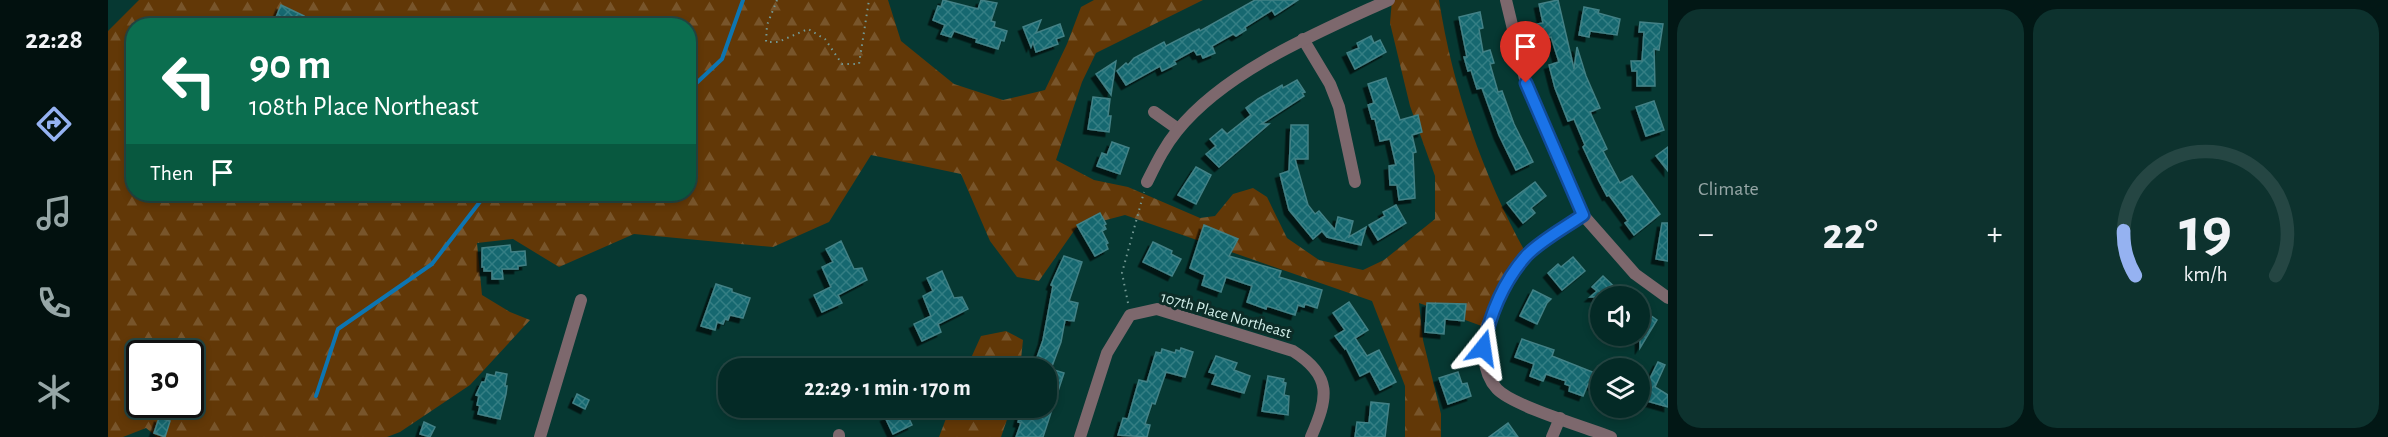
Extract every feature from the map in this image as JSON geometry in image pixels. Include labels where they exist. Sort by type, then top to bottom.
[{"type":"street","points":[[1147,182],[1178,129],[1196,110],[1219,92],[1303,39],[1389,0]]},
{"type":"street","points":[[1506,0],[1526,83],[1583,215],[1635,274],[1668,298]]},
{"type":"street","points":[[1303,39],[1330,84],[1339,107],[1355,182]]},
{"type":"street","points":[[1154,112],[1178,129]]},
{"type":"street","points":[[1583,215],[1527,255],[1505,284],[1487,328],[1483,348],[1487,373],[1497,389],[1518,402],[1611,437]]},
{"type":"street","points":[[540,437],[581,300]]},
{"type":"street","name":"107th Place Northeast","points":[[1130,315],[1157,309],[1293,351],[1311,362],[1318,373],[1324,394],[1320,415],[1311,437]]},
{"type":"street","points":[[1080,437],[1107,353],[1130,315]]},
{"type":"street","points":[[1552,437],[1560,418]]},
{"type":"path","points":[[777,0],[767,25],[766,42],[778,42],[808,28],[825,39],[842,64],[859,64],[869,0]]},
{"type":"path","points":[[1130,315],[1122,273],[1147,182]]},
{"type":"green space","points":[[139,0],[888,0],[901,41],[954,84],[1003,100],[1045,90],[1067,44],[1081,7],[1094,0],[1203,0],[1096,53],[1082,82],[1056,160],[1094,180],[1128,187],[1200,218],[1215,216],[1233,194],[1253,188],[1267,197],[1287,238],[1319,260],[1363,270],[1384,260],[1435,219],[1435,176],[1410,106],[1390,23],[1392,0],[1439,0],[1452,66],[1472,131],[1497,194],[1527,255],[1487,328],[1419,303],[1423,340],[1441,414],[1441,437],[1405,437],[1405,386],[1372,301],[1125,215],[1076,228],[1039,281],[1017,277],[990,241],[961,174],[871,155],[829,222],[773,247],[634,234],[559,267],[513,239],[477,243],[482,295],[510,312],[530,320],[470,385],[400,432],[387,437],[157,437],[146,428],[123,437],[108,437],[108,31]]},
{"type":"green space","points":[[1006,331],[1023,340],[1021,358],[971,358],[981,336]]},
{"type":"green space","points":[[946,418],[1008,418],[1001,437],[939,437]]},
{"type":"building","points":[[943,0],[978,9],[981,0],[997,3],[991,21],[995,22],[994,27],[1007,31],[998,49],[976,42],[977,39],[954,31],[951,37],[941,34],[945,25],[933,20]]},
{"type":"building","points":[[1255,0],[1298,0],[1275,15],[1272,10],[1245,27],[1246,30],[1236,36],[1233,34],[1212,46],[1215,53],[1203,58],[1194,50],[1174,61],[1176,64],[1162,71],[1160,66],[1126,85],[1117,71],[1126,63],[1128,65],[1134,58],[1164,42],[1166,46],[1199,29],[1200,31]]},
{"type":"building","points":[[1558,0],[1574,69],[1577,47],[1586,76],[1600,108],[1590,112],[1607,149],[1603,151],[1620,183],[1632,176],[1660,214],[1634,235],[1625,223],[1628,221],[1609,195],[1607,196],[1583,147],[1585,145],[1574,119],[1568,121],[1555,88],[1549,65],[1559,62],[1551,37],[1541,39],[1537,24],[1543,23],[1539,4]]},
{"type":"building","points":[[281,5],[304,16],[303,18],[276,18]]},
{"type":"building","points":[[1584,7],[1599,10],[1598,13],[1620,19],[1617,35],[1590,31],[1589,37],[1579,35]]},
{"type":"building","points":[[1480,12],[1483,28],[1479,29],[1483,52],[1490,50],[1494,63],[1490,64],[1498,92],[1502,91],[1514,124],[1533,162],[1516,170],[1499,135],[1482,88],[1477,89],[1464,57],[1467,57],[1459,17]]},
{"type":"building","points":[[1041,20],[1036,33],[1060,24],[1064,36],[1056,39],[1058,44],[1036,52],[1033,42],[1031,47],[1023,27]]},
{"type":"building","points":[[1640,22],[1663,24],[1659,50],[1654,49],[1655,86],[1637,86],[1637,71],[1632,71],[1631,61],[1642,61],[1644,32],[1639,32]]},
{"type":"building","points":[[1371,36],[1374,43],[1380,40],[1386,52],[1355,69],[1347,53],[1359,48],[1357,43]]},
{"type":"building","points":[[1116,61],[1111,95],[1096,74]]},
{"type":"building","points":[[1386,78],[1400,120],[1418,115],[1422,132],[1412,135],[1416,152],[1413,153],[1415,198],[1399,200],[1397,185],[1390,185],[1389,166],[1396,165],[1390,139],[1380,141],[1375,119],[1372,119],[1368,105],[1374,103],[1368,84]]},
{"type":"building","points":[[1297,80],[1305,92],[1302,93],[1304,96],[1261,124],[1269,124],[1219,167],[1206,154],[1216,146],[1210,139],[1222,129],[1227,134],[1251,115],[1246,108],[1282,85],[1283,88]]},
{"type":"building","points":[[1093,97],[1110,99],[1109,132],[1088,129]]},
{"type":"building","points":[[1654,101],[1664,130],[1646,136],[1636,107]]},
{"type":"building","points":[[1291,125],[1308,125],[1308,159],[1295,159],[1308,205],[1315,214],[1319,211],[1335,230],[1338,217],[1353,221],[1349,237],[1366,227],[1361,245],[1327,237],[1322,231],[1313,239],[1289,210],[1280,174],[1289,171]]},
{"type":"building","points":[[1112,142],[1129,148],[1120,174],[1097,166],[1102,153],[1107,155]]},
{"type":"building","points":[[1668,147],[1668,171],[1656,156]]},
{"type":"building","points":[[1196,167],[1211,175],[1196,204],[1178,195]]},
{"type":"building","points":[[1535,182],[1546,196],[1531,208],[1535,213],[1523,223],[1507,203]]},
{"type":"building","points":[[1396,205],[1406,223],[1378,240],[1369,225],[1385,216],[1383,212]]},
{"type":"building","points":[[1100,213],[1106,224],[1104,225],[1106,229],[1102,231],[1108,243],[1106,244],[1108,249],[1095,256],[1077,225]]},
{"type":"building","points":[[1662,223],[1668,223],[1668,261],[1656,259]]},
{"type":"building","points":[[1204,225],[1238,239],[1229,256],[1281,271],[1279,277],[1322,290],[1317,308],[1305,304],[1304,307],[1298,305],[1295,315],[1267,306],[1266,309],[1247,302],[1252,286],[1226,277],[1221,292],[1202,285],[1205,275],[1190,268]]},
{"type":"building","points":[[841,241],[854,269],[862,268],[867,280],[838,295],[842,303],[822,312],[814,295],[831,287],[822,267],[833,262],[826,249]]},
{"type":"building","points":[[1153,242],[1172,251],[1171,254],[1181,259],[1172,276],[1143,262]]},
{"type":"building","points":[[510,245],[511,252],[525,251],[526,265],[518,266],[518,269],[502,269],[503,279],[492,279],[492,271],[484,271],[482,267],[482,248]]},
{"type":"building","points":[[1064,256],[1082,262],[1069,301],[1078,303],[1074,321],[1065,320],[1055,358],[1037,358],[1043,340],[1053,286],[1051,285]]},
{"type":"building","points":[[1573,257],[1585,271],[1562,290],[1548,273],[1558,264],[1561,267]]},
{"type":"building","points":[[942,271],[954,298],[962,297],[968,309],[938,324],[941,332],[922,341],[914,324],[931,316],[923,296],[933,291],[927,278]]},
{"type":"building","points":[[1603,276],[1613,286],[1593,286]]},
{"type":"building","points":[[716,284],[750,298],[743,318],[730,315],[723,324],[717,322],[715,330],[701,326]]},
{"type":"building","points":[[1533,290],[1551,299],[1537,324],[1520,316]]},
{"type":"building","points":[[1349,302],[1368,330],[1355,338],[1367,356],[1379,350],[1396,382],[1380,390],[1370,371],[1360,376],[1346,348],[1335,336],[1345,330],[1333,313]]},
{"type":"building","points":[[1427,303],[1466,304],[1464,321],[1445,319],[1444,334],[1425,332]]},
{"type":"building","points":[[1650,315],[1657,320],[1650,332]]},
{"type":"building","points":[[1522,339],[1554,350],[1552,356],[1590,371],[1590,385],[1588,384],[1583,396],[1569,391],[1570,386],[1565,384],[1566,381],[1546,374],[1543,381],[1530,376],[1534,364],[1515,357]]},
{"type":"building","points":[[1181,348],[1193,352],[1185,377],[1166,372],[1145,424],[1150,425],[1147,437],[1118,435],[1123,418],[1128,419],[1139,380],[1147,382],[1156,352],[1161,353],[1162,349],[1175,353]]},
{"type":"building","points":[[1216,356],[1237,363],[1234,370],[1250,376],[1244,393],[1212,384],[1216,374],[1209,372]]},
{"type":"building","points":[[1658,362],[1665,365],[1655,387],[1668,395],[1668,407],[1650,402],[1650,378]]},
{"type":"building","points":[[1057,371],[1064,373],[1057,394]]},
{"type":"building","points":[[496,372],[507,374],[506,394],[500,419],[478,414],[479,396],[476,395],[482,382],[485,382],[487,374],[495,376]]},
{"type":"building","points":[[1458,372],[1462,384],[1467,383],[1471,396],[1448,404],[1439,378]]},
{"type":"building","points":[[1268,376],[1284,379],[1283,382],[1286,383],[1284,395],[1289,396],[1288,415],[1262,411]]},
{"type":"building","points":[[577,394],[589,400],[585,409],[573,403]]},
{"type":"building","points":[[1371,402],[1389,404],[1385,437],[1355,437],[1357,422],[1369,423]]},
{"type":"building","points":[[159,418],[170,421],[165,437],[154,433]]},
{"type":"building","points":[[885,418],[909,418],[912,425],[893,434]]},
{"type":"building","points":[[1019,418],[1049,418],[1043,437],[1016,437],[1021,423],[1018,422]]},
{"type":"building","points":[[424,422],[435,427],[430,437],[420,434]]},
{"type":"building","points":[[1508,423],[1518,437],[1489,437]]},
{"type":"waterway","points":[[696,83],[722,59],[743,0]]},
{"type":"waterway","points":[[316,396],[338,329],[432,264],[481,201]]},
{"type":"route","points":[[1483,348],[1487,328],[1505,284],[1527,255],[1583,215],[1526,83]]}]
